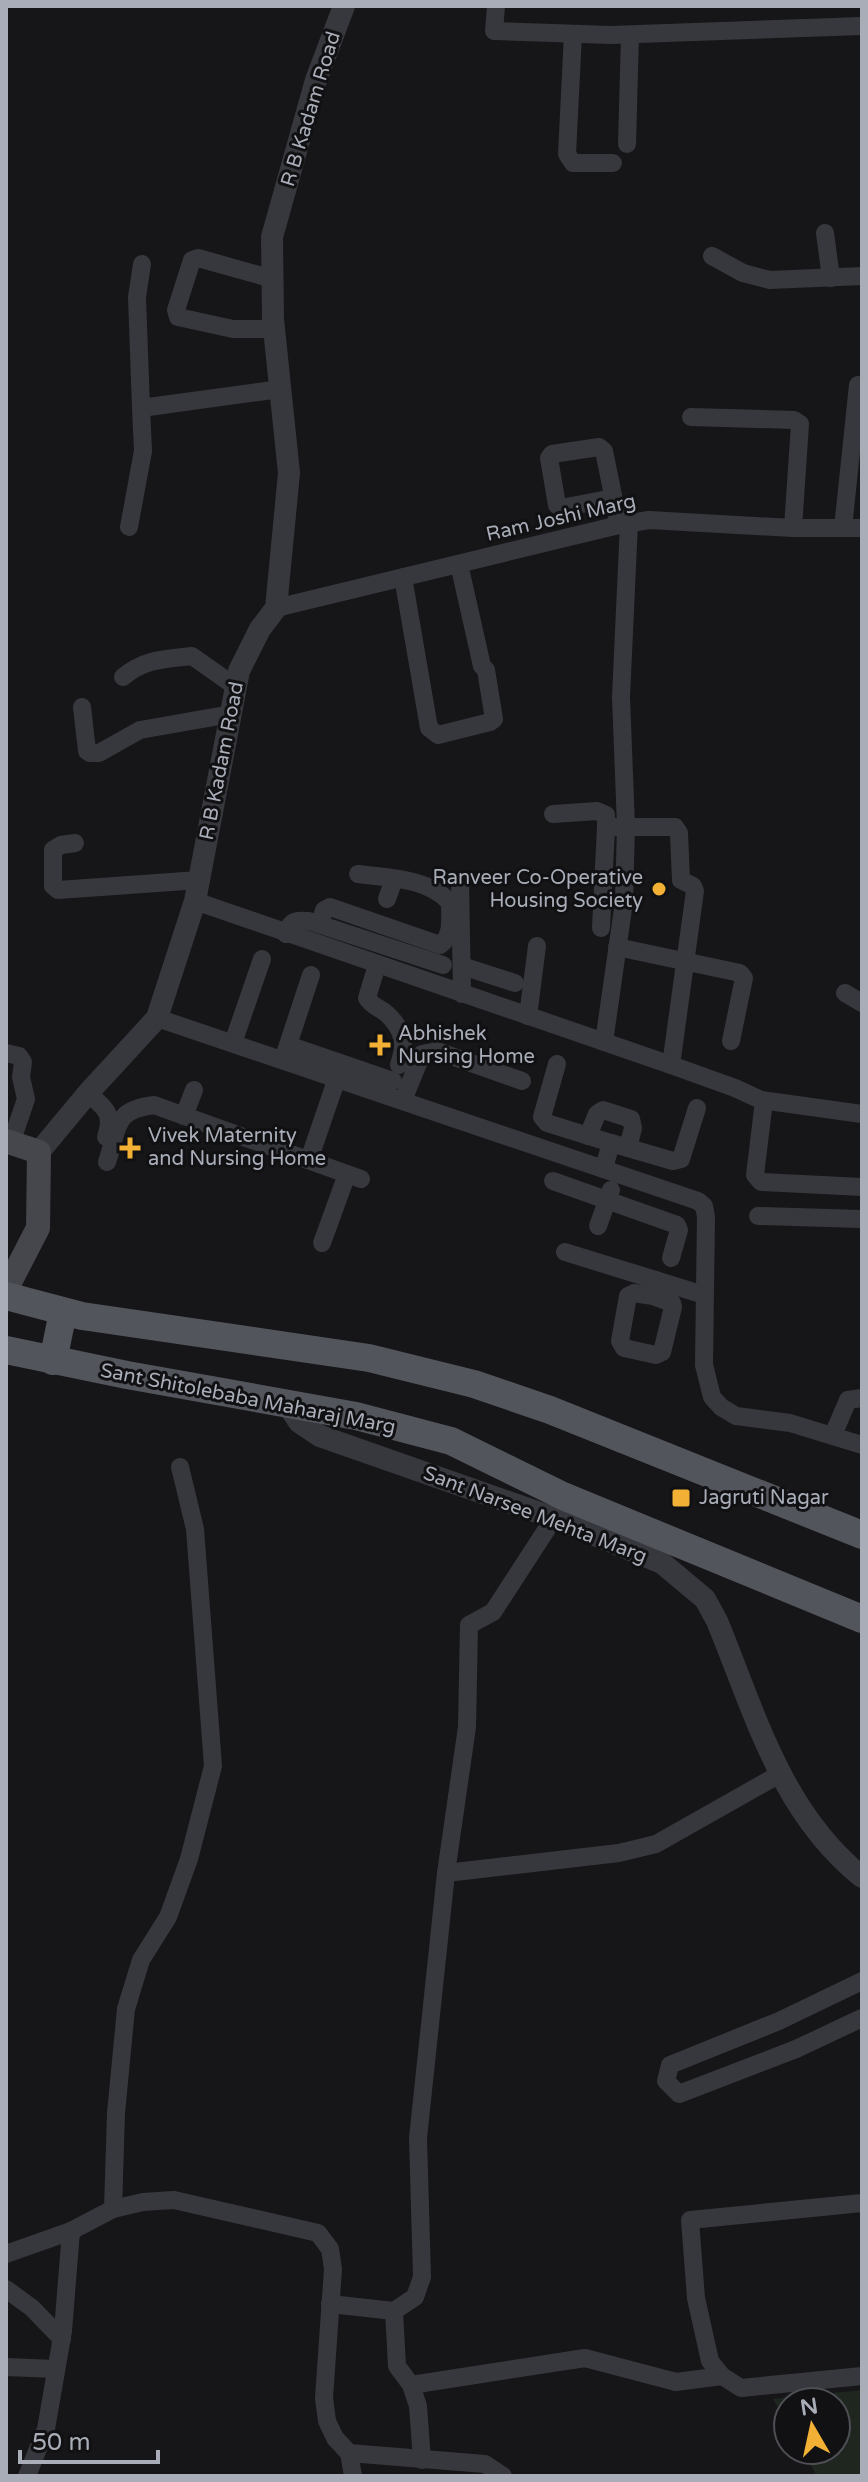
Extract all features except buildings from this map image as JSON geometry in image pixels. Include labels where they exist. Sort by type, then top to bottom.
[{"type":"main road","points":[[8,1142],[39,1152],[38,1228],[6,1293],[63,1312],[213,1337],[369,1358],[474,1384],[550,1410],[862,1535]]},
{"type":"main road","points":[[53,1361],[63,1312]]},
{"type":"main road","name":"Sant Shitolebaba Maharaj Marg","points":[[6,1350],[356,1416],[451,1441],[563,1496],[862,1619]]},
{"type":"street","name":"R B Kadam Road","points":[[39,1152],[157,1018],[197,890],[239,671],[260,629],[276,608],[289,473],[274,329],[272,237],[316,80],[344,6]]},
{"type":"street","points":[[496,6],[494,31],[630,35],[862,26]]},
{"type":"street","points":[[573,34],[567,154],[573,163],[613,163]]},
{"type":"street","points":[[627,144],[630,35]]},
{"type":"street","points":[[825,233],[831,278]]},
{"type":"street","points":[[712,256],[743,273],[770,280],[862,276]]},
{"type":"street","points":[[273,279],[198,258],[192,260],[176,310],[178,317],[233,329],[274,329]]},
{"type":"street","points":[[129,527],[143,451],[137,297],[142,264]]},
{"type":"street","points":[[843,528],[858,385]]},
{"type":"street","points":[[141,408],[280,389]]},
{"type":"street","points":[[691,417],[794,420],[800,424],[793,528]]},
{"type":"street","points":[[604,1042],[624,902],[626,826],[621,697],[624,524],[613,498]]},
{"type":"street","name":"Ram Joshi Marg","points":[[276,608],[649,520],[793,528],[862,528]]},
{"type":"street","points":[[403,577],[429,728],[438,735],[494,719],[486,670],[482,666],[459,564]]},
{"type":"street","points":[[123,677],[134,667],[149,661],[192,656],[236,687]]},
{"type":"street","points":[[82,707],[87,751],[90,753],[99,753],[140,730],[231,714]]},
{"type":"street","points":[[553,814],[597,811],[606,815],[601,928]]},
{"type":"street","points":[[606,827],[675,827],[679,833],[681,880],[693,886],[695,891],[671,1065]]},
{"type":"street","points":[[75,843],[53,850],[53,886],[58,890],[197,890],[286,934],[671,1065],[764,1101],[862,1114]]},
{"type":"street","points":[[604,866],[625,866]]},
{"type":"street","points":[[320,924],[324,910],[330,907],[440,945],[446,941],[450,929],[450,903],[444,896],[419,883],[358,874]]},
{"type":"street","points":[[387,899],[394,879]]},
{"type":"street","points":[[460,881],[452,966],[462,994]]},
{"type":"street","points":[[602,902],[624,902]]},
{"type":"street","points":[[286,934],[290,923],[295,920],[320,924],[515,983]]},
{"type":"street","points":[[528,1016],[537,946]]},
{"type":"street","points":[[617,947],[740,973],[744,978],[731,1041]]},
{"type":"street","points":[[233,1043],[262,959]]},
{"type":"street","points":[[157,1018],[233,1043],[396,1073],[404,1050],[403,1034],[386,1013],[370,1004],[367,998],[377,965]]},
{"type":"street","points":[[285,1052],[311,975]]},
{"type":"street","points":[[845,993],[862,1003]]},
{"type":"street","points":[[403,1100],[422,1054],[428,1051],[437,1051],[522,1081]]},
{"type":"street","points":[[285,1052],[337,1078],[698,1201],[704,1206],[707,1381],[712,1397],[736,1416],[790,1423],[862,1445]]},
{"type":"street","points":[[6,1053],[19,1056],[23,1062],[21,1077],[26,1099],[8,1142]]},
{"type":"street","points":[[557,1064],[542,1117],[547,1123],[588,1136],[673,1161],[681,1159],[697,1108]]},
{"type":"street","points":[[309,1160],[337,1078]]},
{"type":"street","points":[[184,1116],[194,1090]]},
{"type":"street","points":[[88,1093],[115,1120]]},
{"type":"street","points":[[764,1101],[755,1175],[761,1182],[862,1187]]},
{"type":"street","points":[[104,1142],[115,1120],[125,1112],[154,1105],[354,1176],[322,1243]]},
{"type":"street","points":[[588,1136],[597,1114],[603,1110],[631,1119],[633,1128],[620,1145],[610,1170],[608,1199],[598,1226]]},
{"type":"street","points":[[107,1162],[115,1120]]},
{"type":"street","points":[[553,1181],[677,1225],[679,1230],[671,1258]]},
{"type":"street","points":[[758,1216],[862,1219]]},
{"type":"street","points":[[565,1252],[655,1288],[704,1295]]},
{"type":"street","points":[[833,1435],[848,1400],[862,1398]]},
{"type":"street","name":"Sant Narsee Mehta Marg","points":[[288,1405],[299,1422],[320,1436],[554,1518],[662,1563],[705,1599],[780,1774],[803,1815],[839,1858],[862,1877]]},
{"type":"street","points":[[113,2209],[116,2113],[126,2009],[141,1960],[168,1917],[189,1859],[213,1766],[195,1529],[180,1467]]},
{"type":"street","points":[[330,2304],[394,2311],[415,2297],[422,2277],[418,2138],[446,1873],[467,1727],[469,1625],[493,1612],[554,1518]]},
{"type":"street","points":[[446,1873],[619,1853],[656,1844],[780,1774]]},
{"type":"street","points":[[862,1981],[779,2021],[670,2065],[666,2081],[679,2094],[796,2049],[862,2018]]},
{"type":"street","points":[[6,2254],[71,2231],[113,2209],[143,2202],[174,2200],[318,2233],[330,2249],[333,2269],[324,2398],[327,2421],[335,2438],[349,2453],[353,2476]]},
{"type":"street","points":[[862,2203],[690,2220],[696,2298],[710,2361],[722,2376],[741,2388],[862,2376]]},
{"type":"street","points":[[27,2476],[46,2429],[62,2339],[71,2231]]},
{"type":"street","points":[[6,2289],[32,2308],[62,2339]]},
{"type":"street","points":[[394,2311],[397,2366],[411,2385],[418,2406],[422,2460]]},
{"type":"street","points":[[411,2385],[585,2358],[676,2382],[722,2376]]},
{"type":"street","points":[[6,2367],[56,2369]]},
{"type":"street","points":[[349,2453],[485,2464],[503,2476]]},
{"type":"shaded area","points":[[862,2390],[862,2476],[817,2476],[811,2466],[852,2466],[852,2391]]},
{"type":"place","name":"Ranveer Co-Operative Housing Society","points":[[659,889]]},
{"type":"place","name":"Abhishek Nursing Home","points":[[380,1045]]},
{"type":"place","name":"Vivek Maternity and Nursing Home","points":[[130,1148]]},
{"type":"place","name":"Jagruti Nagar","points":[[681,1498]]}]
